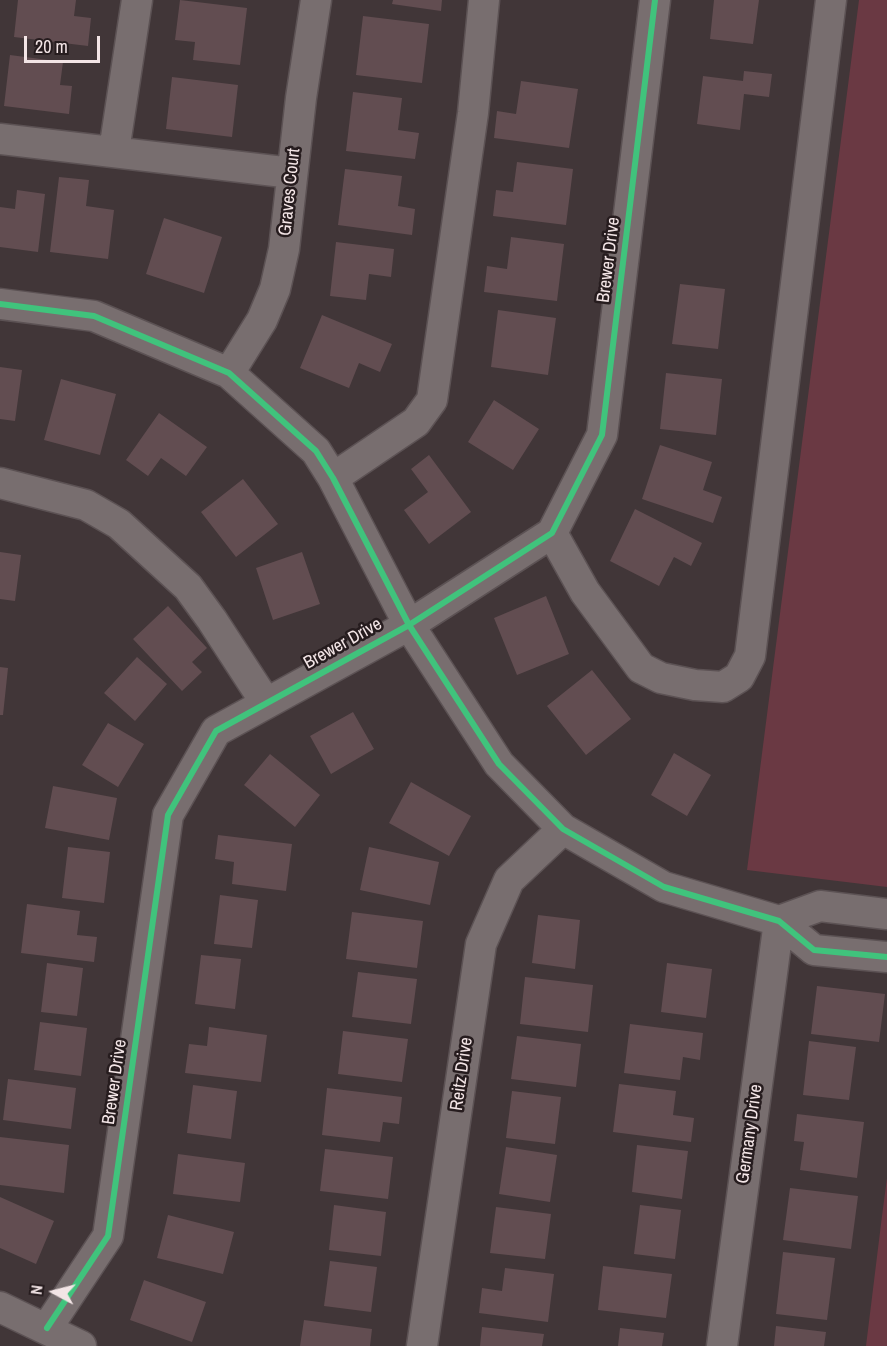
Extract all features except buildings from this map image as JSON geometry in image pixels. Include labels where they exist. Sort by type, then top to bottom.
[{"type":"street","points":[[114,151],[137,0]]},
{"type":"street","name":"Graves Court","points":[[230,373],[262,320],[275,289],[284,249],[301,98],[316,0]]},
{"type":"street","points":[[333,478],[416,422],[432,400],[473,113],[484,0]]},
{"type":"street","name":"Brewer Drive","points":[[47,1328],[108,1236],[168,815],[216,731],[409,625],[552,533],[603,435],[655,0]]},
{"type":"street","points":[[552,533],[585,592],[641,668],[661,678],[695,685],[723,687],[739,677],[750,657],[831,0]]},
{"type":"street","points":[[0,139],[292,173]]},
{"type":"street","points":[[0,304],[94,316],[230,373],[316,452],[333,478],[409,625],[499,764],[563,829],[664,887],[779,921],[814,950],[887,957]]},
{"type":"street","points":[[0,483],[86,505],[119,524],[188,587],[266,703]]},
{"type":"street","name":"Reitz Drive","points":[[422,1346],[481,944],[509,880],[563,829]]},
{"type":"street","points":[[779,921],[820,906],[887,914]]},
{"type":"street","name":"Germany Drive","points":[[722,1346],[779,921]]},
{"type":"street","points":[[0,1307],[81,1346]]},
{"type":"shaded area","points":[[859,0],[887,0],[887,887],[747,870]]},
{"type":"shaded area","points":[[887,1178],[887,1346],[866,1346],[882,1216]]},
{"type":"cycle path","points":[[47,1328],[108,1236],[168,815],[216,731],[409,625],[552,533],[602,435],[655,0]]},
{"type":"cycle path","points":[[0,304],[94,316],[229,373],[316,451],[333,478],[409,625],[499,764],[563,829],[664,887],[779,921],[814,950],[887,957]]}]
